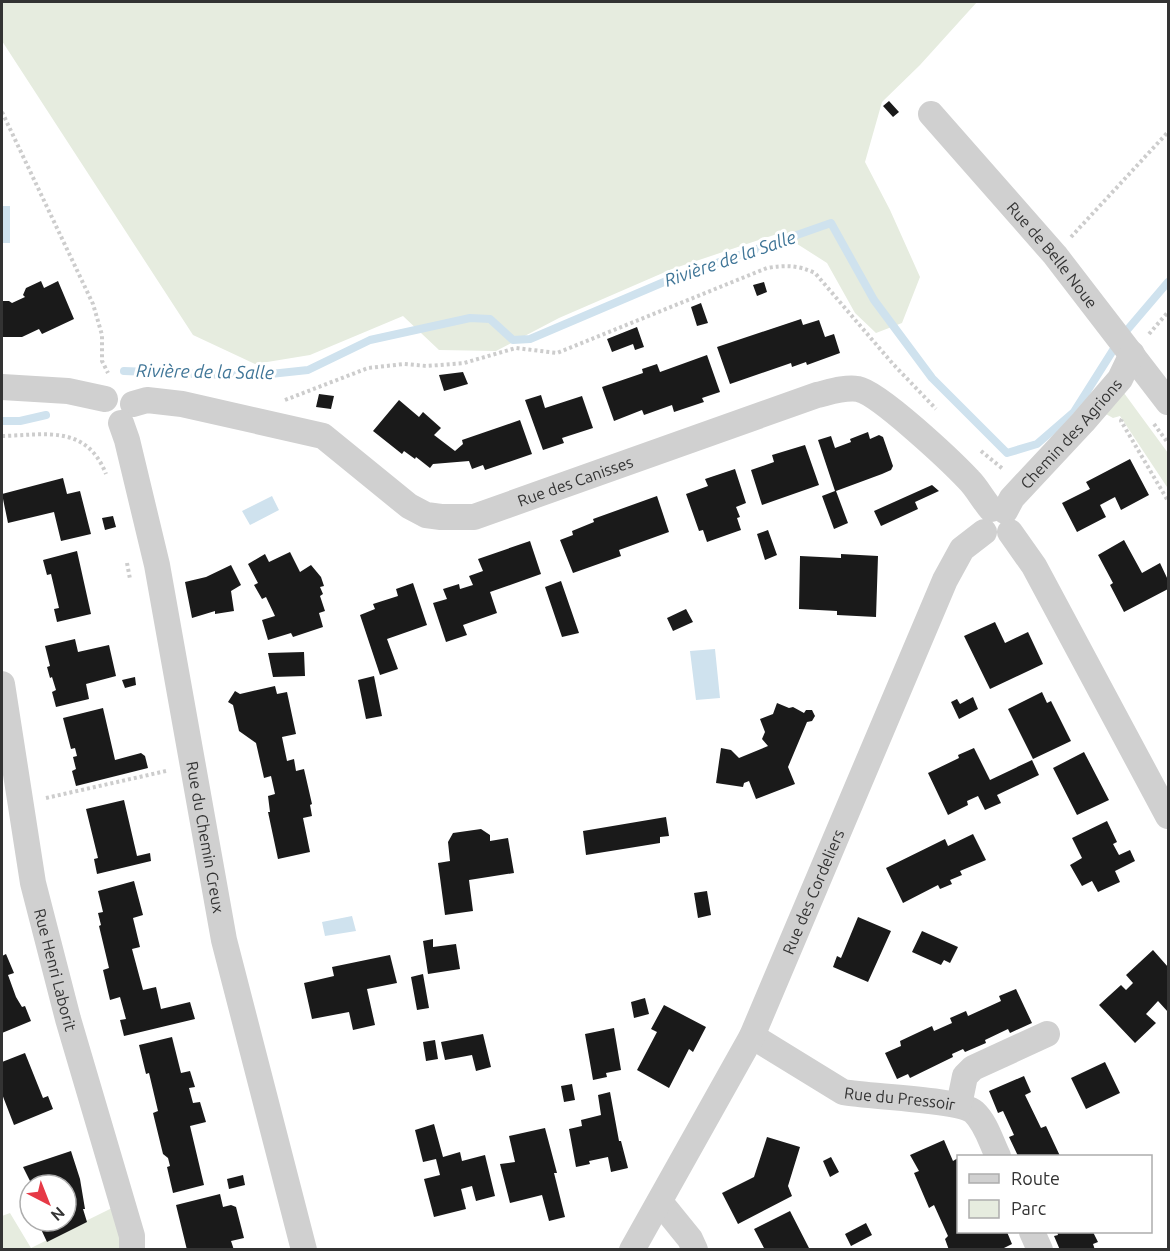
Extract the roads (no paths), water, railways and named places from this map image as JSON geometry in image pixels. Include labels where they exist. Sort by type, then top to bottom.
[{"type":"street","name":"Rue de Belle Noue","points":[[931,114],[1054,255],[1168,402]]},
{"type":"street","name":"Chemin des Agrions","points":[[997,521],[1012,498],[1120,379],[1124,344]]},
{"type":"street","points":[[2,387],[69,391],[119,404]]},
{"type":"street","name":"Rue des Canisses","points":[[119,404],[147,400],[182,404],[323,436],[409,506],[426,515],[458,518],[474,517],[817,395],[842,389],[859,389],[873,395],[891,408],[969,480],[997,521]]},
{"type":"street","name":"Rue du Chemin Creux","points":[[119,404],[157,565],[224,940],[304,1250]]},
{"type":"street","points":[[997,521],[1034,566],[1168,816]]},
{"type":"street","name":"Rue des Cordeliers","points":[[632,1250],[752,1036],[945,580],[962,549],[997,521]]},
{"type":"street","name":"Rue Henri Laborit","points":[[2,684],[33,883],[68,1019],[132,1236],[132,1250]]},
{"type":"street","points":[[959,1105],[965,1077],[973,1068],[1047,1034]]},
{"type":"street","name":"Rue du Pressoir","points":[[752,1036],[843,1092],[959,1105],[972,1110],[981,1120],[998,1155]]},
{"type":"street","points":[[660,1202],[696,1250]]},
{"type":"street","points":[[1032,1233],[1040,1250]]},
{"type":"water","points":[[2,206],[10,206],[10,243],[2,243]]},
{"type":"water","points":[[272,496],[279,510],[250,525],[242,511]]},
{"type":"water","points":[[715,649],[720,698],[696,700],[690,651]]},
{"type":"water","points":[[352,916],[356,931],[325,936],[322,922]]},
{"type":"waterway","name":"Rivière de la Salle","points":[[124,371],[251,376],[308,370],[370,340],[470,318],[490,319],[513,340],[530,339],[671,279],[831,223],[874,300],[932,378],[1007,453],[1037,444],[1074,412],[1122,336],[1168,282]]},
{"type":"waterway","name":"Rivière de la Salle","points":[[2,421],[20,421],[46,415]]}]
